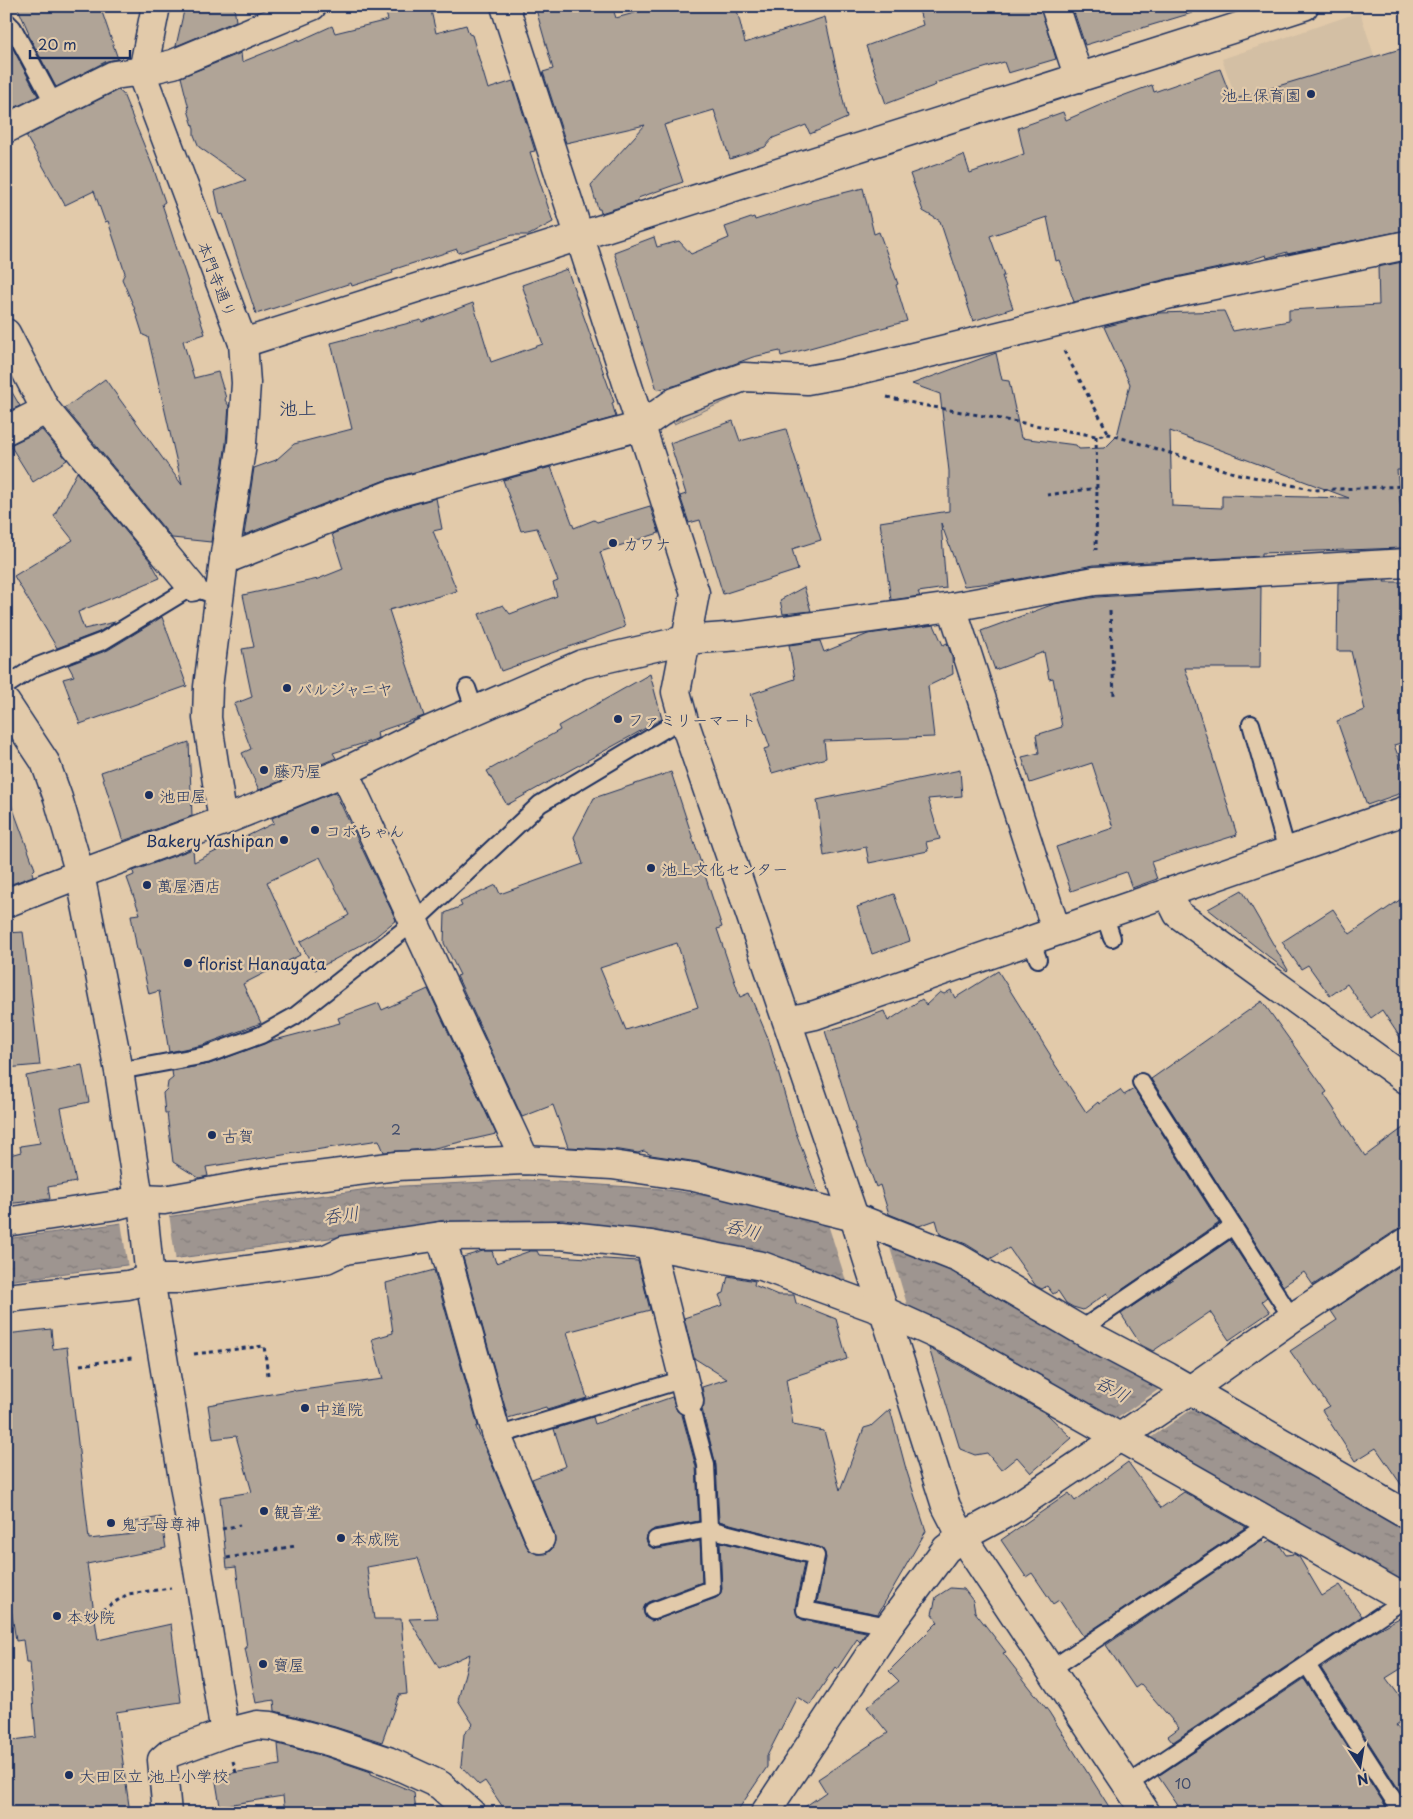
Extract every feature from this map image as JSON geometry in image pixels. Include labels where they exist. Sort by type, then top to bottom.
[{"type":"street","name":"本門寺通り","points":[[156,6],[143,71],[148,94],[243,343],[246,383],[242,443],[224,560],[208,687],[207,718],[223,821]]},
{"type":"street","points":[[6,129],[114,75],[173,64],[312,6]]},
{"type":"street","points":[[505,6],[695,593],[676,692],[684,721],[856,1222],[946,1506],[962,1537],[1146,1813]]},
{"type":"street","points":[[1055,6],[1079,78]]},
{"type":"street","points":[[243,343],[1304,6]]},
{"type":"street","points":[[224,560],[389,495],[641,426],[675,402],[744,377],[807,380],[851,372],[1170,294],[1407,245]]},
{"type":"street","points":[[6,333],[46,410],[192,587]]},
{"type":"street","points":[[6,430],[46,410]]},
{"type":"street","points":[[6,903],[223,821],[344,772],[421,734],[471,699],[582,664],[686,640],[740,636],[952,607],[1102,580],[1407,563]]},
{"type":"street","points":[[952,607],[1056,930]]},
{"type":"street","points":[[6,703],[45,762],[58,798],[80,874],[119,1070],[141,1205],[149,1274],[225,1733]]},
{"type":"street","points":[[344,772],[525,1160]]},
{"type":"street","points":[[788,1021],[1034,949],[1056,930],[1108,926],[1167,892],[1407,810]]},
{"type":"street","points":[[1167,892],[1178,914],[1407,1080]]},
{"type":"street","points":[[6,1222],[117,1205],[141,1205],[252,1184],[397,1166],[525,1160],[612,1165],[694,1177],[856,1222],[958,1258],[1185,1392],[1407,1515]]},
{"type":"street","points":[[6,1298],[128,1285],[149,1274],[180,1279],[326,1259],[345,1250],[442,1236],[561,1235],[650,1245],[762,1266],[882,1306],[948,1340],[1121,1435],[1139,1448],[1406,1600]]},
{"type":"street","points":[[442,1236],[496,1436],[540,1539]]},
{"type":"street","points":[[765,1813],[889,1626],[946,1549],[962,1537],[1010,1511],[1292,1318],[1407,1242]]},
{"type":"street","points":[[650,1245],[686,1390]]},
{"type":"street","points":[[167,1813],[162,1760],[170,1752],[225,1733],[257,1725],[271,1726],[331,1742],[388,1761],[440,1785],[471,1813]]},
{"type":"lane","points":[[6,21],[13,28],[54,104]]},
{"type":"lane","points":[[6,686],[35,667],[104,641],[192,587],[219,597]]},
{"type":"lane","points":[[119,1070],[206,1055],[260,1035],[295,1016],[414,922],[540,804],[670,726],[684,721]]},
{"type":"lane","points":[[1251,724],[1287,851]]},
{"type":"lane","points":[[1141,1082],[1292,1318]]},
{"type":"lane","points":[[1080,1330],[1233,1226]]},
{"type":"lane","points":[[496,1436],[686,1390],[706,1465],[712,1589],[653,1611]]},
{"type":"lane","points":[[1051,1670],[1270,1523]]},
{"type":"lane","points":[[656,1539],[709,1529],[816,1556],[805,1610],[889,1626]]},
{"type":"lane","points":[[1127,1785],[1406,1600]]},
{"type":"lane","points":[[1306,1665],[1402,1813]]},
{"type":"path","points":[[1050,323],[1109,434]]},
{"type":"path","points":[[879,395],[922,405],[1096,436],[1109,434],[1234,474],[1315,490],[1407,486]]},
{"type":"path","points":[[1096,436],[1102,580],[1114,695]]},
{"type":"path","points":[[1047,494],[1097,488]]},
{"type":"path","points":[[188,1354],[264,1346],[268,1374]]},
{"type":"path","points":[[80,1365],[133,1357]]},
{"type":"path","points":[[219,1529],[240,1525]]},
{"type":"path","points":[[224,1558],[295,1546]]},
{"type":"path","points":[[102,1610],[128,1594],[172,1588]]},
{"type":"shaded area","name":"池上保育園","points":[[1360,12],[1398,130],[1262,172],[1222,59]]},
{"type":"green space","points":[[748,387],[802,389],[801,394],[746,392],[674,424],[672,418]]},
{"type":"water","name":"呑川","points":[[527,1180],[660,1189],[761,1204],[824,1220],[957,1270],[1407,1525],[1407,1586],[790,1264],[727,1245],[655,1232],[382,1231],[6,1281],[6,1239],[383,1187]]},
{"type":"pier","points":[[169,1214],[176,1262],[128,1268],[121,1221]]},
{"type":"pier","points":[[826,1218],[888,1241],[909,1311],[848,1287]]},
{"type":"pier","points":[[1165,1385],[1198,1405],[1146,1441],[1112,1422]]},
{"type":"building","points":[[17,6],[100,6],[118,59],[107,61],[56,87],[28,34]]},
{"type":"building","points":[[185,6],[234,6],[236,21],[176,46]]},
{"type":"building","points":[[384,6],[430,6],[436,33],[466,25],[469,34],[472,35],[488,89],[513,81],[535,151],[530,152],[553,222],[529,235],[513,235],[458,253],[457,249],[392,270],[393,273],[352,286],[351,283],[256,314],[223,214],[220,215],[215,191],[246,180],[199,147],[194,135],[181,77],[241,53],[242,62],[299,39],[299,41],[332,26],[335,33],[388,20]]},
{"type":"building","points":[[535,6],[612,6],[616,18],[660,6],[736,6],[745,43],[825,17],[847,118],[810,134],[806,125],[773,138],[765,147],[730,159],[714,110],[664,125],[683,182],[638,198],[639,201],[601,213],[591,185],[645,125],[566,143],[543,72],[553,69]]},
{"type":"building","points":[[918,6],[1040,6],[1056,59],[1008,73],[1004,62],[935,83],[936,85],[886,104],[866,46],[923,25]]},
{"type":"building","points":[[1072,6],[1191,6],[1192,13],[1085,45]]},
{"type":"building","points":[[10,43],[38,96],[10,110],[6,104],[6,45]]},
{"type":"building","points":[[1407,47],[1407,230],[1287,254],[1287,252],[1267,258],[1266,255],[1242,263],[1074,302],[1059,260],[1056,261],[1047,217],[990,236],[1013,308],[973,321],[940,221],[923,211],[910,174],[964,155],[970,173],[1024,154],[1018,128],[1063,112],[1066,120],[1152,85],[1154,92],[1220,69],[1232,100]]},
{"type":"building","points":[[118,90],[123,94],[153,167],[165,202],[162,204],[205,334],[183,341],[194,378],[218,372],[225,400],[229,406],[226,443],[211,542],[172,538],[65,408],[105,379],[182,485],[148,337],[143,335],[122,279],[125,273],[108,221],[105,222],[94,191],[65,205],[26,136]]},
{"type":"building","points":[[863,188],[874,234],[879,232],[898,284],[896,285],[907,321],[781,356],[780,351],[753,357],[677,385],[657,390],[614,252],[654,237],[657,247],[679,241],[691,254],[729,238],[725,227],[754,217],[755,220],[811,201]]},
{"type":"building","points":[[1407,261],[1407,470],[1397,470],[1404,542],[1402,548],[1262,553],[1262,556],[1094,565],[1008,581],[964,586],[941,523],[946,588],[918,592],[920,596],[891,600],[880,522],[949,511],[949,471],[940,394],[912,384],[996,353],[1002,380],[1009,381],[1021,438],[1076,445],[1079,449],[1105,448],[1117,436],[1130,384],[1104,327],[1159,313],[1224,311],[1233,331],[1289,321],[1289,310],[1379,305],[1378,267]],"holes":[[[1170,431],[1349,498],[1222,495],[1222,508],[1172,506]]]},
{"type":"building","points":[[567,269],[614,402],[612,403],[616,417],[385,480],[244,535],[254,468],[276,460],[294,444],[352,429],[331,343],[421,320],[422,322],[473,303],[491,362],[543,344],[522,285]]},
{"type":"building","points":[[6,382],[20,406],[6,412]]},
{"type":"building","points":[[733,421],[740,441],[786,429],[821,540],[792,549],[798,570],[723,594],[700,520],[689,523],[680,496],[686,494],[670,443]]},
{"type":"building","points":[[42,430],[67,460],[33,482],[10,445]]},
{"type":"building","points":[[551,467],[574,528],[594,520],[597,522],[650,506],[659,533],[600,552],[625,627],[501,671],[479,614],[503,605],[510,614],[557,596],[553,583],[558,581],[537,528],[521,531],[503,480]]},
{"type":"building","points":[[77,472],[151,562],[160,578],[78,612],[84,629],[115,622],[99,632],[57,648],[14,576],[73,540],[54,516]]},
{"type":"building","points":[[436,498],[442,529],[433,531],[457,591],[389,610],[424,716],[377,732],[378,738],[374,740],[333,753],[336,758],[259,790],[242,753],[251,749],[234,704],[252,697],[242,649],[254,647],[243,595],[318,579],[343,569],[332,534],[394,510]]},
{"type":"building","points":[[1385,580],[1384,582],[1404,582],[1404,653],[1407,653],[1407,741],[1394,745],[1407,779],[1407,791],[1367,805],[1337,721],[1365,710],[1351,651],[1337,651],[1338,583]]},
{"type":"building","points":[[804,587],[811,611],[783,614],[780,600]]},
{"type":"building","points":[[1261,587],[1260,668],[1185,668],[1237,835],[1151,862],[1157,879],[1132,888],[1126,872],[1071,891],[1056,847],[1113,828],[1092,763],[1030,783],[1022,757],[1039,753],[1036,735],[1062,727],[1053,678],[1049,679],[1044,652],[995,670],[981,631],[1054,604],[1097,597]]},
{"type":"building","points":[[162,617],[187,686],[80,724],[63,679],[74,676],[68,665],[108,650]]},
{"type":"building","points":[[934,625],[943,645],[947,643],[952,657],[953,674],[928,686],[934,737],[824,741],[826,758],[772,773],[764,749],[770,747],[751,694],[795,679],[789,645],[820,641],[824,652],[868,634]]},
{"type":"building","points":[[650,674],[662,719],[507,805],[487,771],[560,730],[558,726]]},
{"type":"building","points":[[189,742],[192,816],[123,841],[101,772]]},
{"type":"building","points":[[960,770],[962,796],[928,799],[940,839],[926,842],[928,851],[869,863],[866,847],[824,856],[817,800]]},
{"type":"building","points":[[671,772],[722,927],[717,929],[740,997],[749,993],[768,1038],[795,1130],[818,1192],[698,1162],[651,1155],[644,1151],[638,1153],[568,1147],[553,1105],[522,1117],[457,976],[460,975],[444,943],[445,913],[462,906],[460,902],[496,885],[500,894],[583,864],[574,837],[594,798]],"holes":[[[677,943],[698,1007],[626,1030],[600,968]]]},
{"type":"building","points":[[335,792],[396,920],[374,938],[315,970],[300,942],[349,915],[320,857],[267,882],[300,955],[243,984],[261,1023],[203,1045],[169,1052],[159,991],[149,994],[139,950],[137,950],[131,915],[140,914],[127,878],[134,875],[133,871],[193,849],[194,862],[274,823],[272,818]]},
{"type":"building","points":[[9,798],[35,869],[32,872],[33,876],[6,886],[6,799]]},
{"type":"building","points":[[1242,890],[1288,970],[1287,971],[1208,909]]},
{"type":"building","points":[[894,894],[910,941],[872,954],[857,907]]},
{"type":"building","points":[[1407,895],[1407,1048],[1382,1010],[1371,1018],[1347,984],[1330,996],[1308,965],[1301,969],[1282,942],[1333,909],[1350,934]]},
{"type":"building","points":[[23,932],[40,1065],[6,1068],[6,933]]},
{"type":"building","points":[[998,971],[1086,1112],[1098,1102],[1099,1104],[1120,1090],[1124,1095],[1134,1089],[1219,1223],[1110,1298],[1107,1293],[1083,1310],[1066,1303],[1058,1291],[1053,1294],[1047,1286],[1042,1289],[1036,1286],[1009,1248],[990,1259],[966,1244],[940,1234],[936,1220],[919,1226],[889,1214],[880,1185],[876,1187],[864,1155],[825,1031],[884,1011],[888,1021],[922,999],[926,1005],[940,992],[944,994],[951,990],[955,998]]},
{"type":"building","points":[[428,989],[496,1134],[430,1149],[384,1152],[379,1140],[206,1167],[208,1176],[199,1178],[173,1162],[163,1093],[167,1089],[168,1082],[173,1078],[172,1071],[209,1064],[271,1041],[340,1023],[338,1018],[379,1003],[382,1010]]},
{"type":"building","points":[[1262,1001],[1327,1092],[1324,1094],[1365,1156],[1407,1125],[1407,1226],[1398,1229],[1313,1285],[1304,1272],[1283,1286],[1151,1079]]},
{"type":"building","points":[[82,1065],[89,1102],[61,1108],[76,1182],[48,1187],[50,1199],[6,1204],[6,1156],[21,1152],[20,1146],[40,1143],[26,1076]]},
{"type":"building","points":[[1230,1240],[1267,1297],[1262,1301],[1270,1312],[1229,1340],[1210,1312],[1153,1351],[1141,1345],[1121,1314]]},
{"type":"building","points":[[483,1251],[492,1251],[496,1263],[530,1251],[537,1251],[539,1255],[638,1261],[650,1310],[567,1332],[587,1398],[547,1410],[546,1407],[508,1418],[463,1257]]},
{"type":"building","points":[[1407,1261],[1407,1493],[1376,1448],[1355,1461],[1322,1410],[1329,1406],[1290,1351],[1337,1320],[1331,1311]]},
{"type":"building","points":[[434,1270],[478,1426],[476,1427],[530,1551],[546,1554],[552,1549],[555,1541],[554,1533],[532,1479],[566,1466],[554,1429],[593,1417],[595,1424],[672,1397],[677,1411],[682,1415],[696,1467],[699,1521],[654,1529],[647,1535],[646,1540],[649,1546],[657,1549],[700,1541],[702,1582],[649,1602],[643,1610],[646,1618],[651,1621],[656,1620],[720,1595],[722,1589],[720,1542],[804,1563],[795,1608],[798,1617],[803,1620],[866,1632],[860,1642],[857,1639],[837,1669],[835,1667],[810,1705],[797,1697],[767,1756],[767,1767],[736,1813],[507,1813],[485,1781],[479,1785],[461,1766],[464,1734],[473,1724],[458,1700],[470,1654],[439,1668],[409,1619],[438,1618],[418,1558],[367,1567],[374,1619],[401,1619],[407,1694],[399,1695],[382,1742],[275,1711],[274,1700],[256,1703],[245,1648],[247,1648],[236,1567],[227,1568],[220,1497],[252,1492],[236,1436],[213,1439],[208,1405],[294,1390],[383,1379],[372,1339],[393,1333],[386,1283]]},
{"type":"building","points":[[728,1276],[755,1281],[754,1285],[778,1295],[794,1295],[796,1303],[836,1319],[847,1359],[786,1379],[793,1425],[824,1431],[840,1490],[864,1428],[871,1426],[890,1409],[906,1469],[926,1531],[878,1614],[817,1602],[826,1558],[822,1548],[719,1521],[716,1465],[702,1409],[704,1398],[702,1387],[727,1379],[694,1358],[684,1318],[723,1305],[719,1295],[724,1293]]},
{"type":"building","points":[[51,1329],[53,1349],[67,1347],[89,1539],[134,1534],[133,1522],[161,1517],[166,1548],[87,1564],[98,1640],[171,1624],[181,1702],[116,1712],[130,1813],[6,1813],[6,1741],[36,1737],[30,1662],[26,1662],[23,1640],[16,1641],[6,1575],[6,1334]]},
{"type":"building","points":[[929,1348],[1047,1414],[1072,1438],[1031,1473],[1017,1457],[1001,1470],[987,1453],[975,1455],[960,1449]]},
{"type":"building","points":[[1128,1462],[1161,1508],[1184,1492],[1246,1527],[1083,1636],[1059,1600],[1053,1604],[1032,1573],[1026,1577],[1001,1540],[1069,1493],[1075,1501]]},
{"type":"building","points":[[1262,1540],[1265,1543],[1270,1540],[1280,1546],[1286,1555],[1294,1554],[1299,1557],[1322,1596],[1340,1585],[1362,1616],[1173,1742],[1168,1736],[1179,1728],[1141,1684],[1135,1688],[1106,1645]]},
{"type":"building","points":[[950,1588],[964,1589],[973,1601],[975,1612],[1006,1652],[1003,1653],[1049,1712],[1113,1813],[796,1813],[826,1792],[818,1779],[888,1733],[867,1707],[899,1681],[889,1671],[938,1622],[932,1614],[936,1597]]},
{"type":"building","points":[[1405,1615],[1407,1616],[1407,1665],[1386,1678],[1407,1706],[1407,1717],[1396,1725],[1407,1741],[1407,1802],[1321,1668],[1373,1632]]},
{"type":"building","points":[[1304,1679],[1390,1813],[1183,1813],[1158,1776]]},
{"type":"building","points":[[278,1744],[327,1757],[371,1772],[371,1774],[414,1792],[416,1813],[285,1813],[283,1796],[220,1806],[215,1776],[280,1765]]},
{"type":"place","name":"池上保育園","points":[[1311,94]]},
{"type":"place","name":"カワナ","points":[[613,543]]},
{"type":"place","name":"パルジャニヤ","points":[[287,688]]},
{"type":"place","name":"ファミリーマート","points":[[618,719]]},
{"type":"place","name":"藤乃屋","points":[[264,770]]},
{"type":"place","name":"池田屋","points":[[149,795]]},
{"type":"place","name":"コボちゃん","points":[[315,830]]},
{"type":"place","name":"Bakery Yashipan","points":[[284,840]]},
{"type":"place","name":"池上文化センター","points":[[651,868]]},
{"type":"place","name":"萬屋酒店","points":[[147,885]]},
{"type":"place","name":"florist Hanayata","points":[[188,963]]},
{"type":"place","name":"古賀","points":[[212,1135]]},
{"type":"place","name":"中道院","points":[[305,1408]]},
{"type":"place","name":"観音堂","points":[[264,1511]]},
{"type":"place","name":"鬼子母尊神","points":[[111,1523]]},
{"type":"place","name":"本成院","points":[[341,1538]]},
{"type":"place","name":"本妙院","points":[[57,1616]]},
{"type":"place","name":"寶屋","points":[[263,1664]]},
{"type":"place","name":"大田区立 池上小学校","points":[[69,1775]]},
{"type":"district","name":"池上","points":[[298,407]]}]
